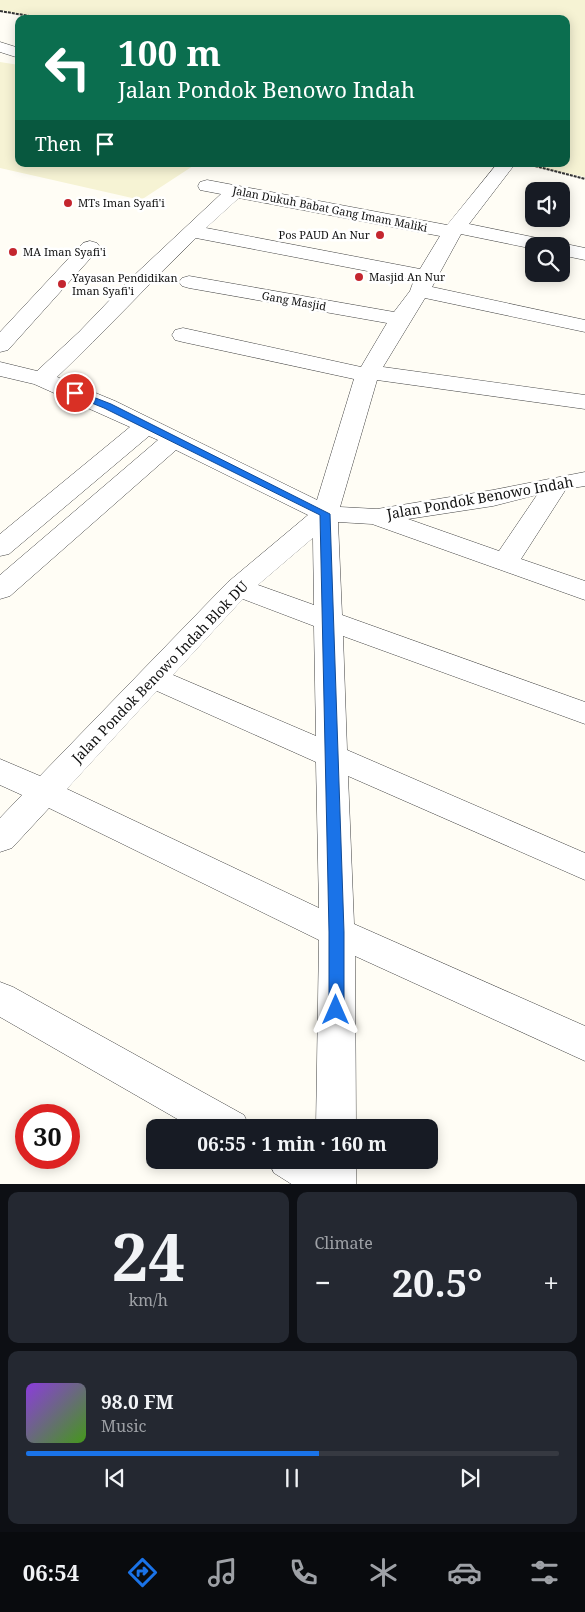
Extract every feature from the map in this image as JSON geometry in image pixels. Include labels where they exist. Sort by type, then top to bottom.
[{"type":"street","points":[[0,47],[15,52]]},
{"type":"street","points":[[336,1119],[337,932],[330,754],[329,622],[325,514],[368,374],[454,229],[502,168]]},
{"type":"street","name":"Jalan Dukuh Babat Gang Imam Maliki","points":[[207,186],[525,242]]},
{"type":"street","points":[[42,379],[87,337],[134,286],[194,232],[235,191]]},
{"type":"street","points":[[194,232],[423,284],[585,326]]},
{"type":"street","points":[[0,344],[90,247]]},
{"type":"street","points":[[570,251],[585,254]]},
{"type":"street","name":"Gang Masjid","points":[[189,282],[400,319]]},
{"type":"street","points":[[183,335],[368,374],[585,402]]},
{"type":"street","points":[[0,370],[42,379],[107,406],[325,514],[375,516],[585,591]]},
{"type":"street","points":[[0,548],[146,426]]},
{"type":"street","points":[[0,590],[174,439]]},
{"type":"street","name":"Jalan Pondok Benowo Indah","points":[[375,516],[493,498],[558,483],[585,479]]},
{"type":"street","points":[[505,563],[558,483]]},
{"type":"street","name":"Jalan Pondok Benowo Indah Blok DU","points":[[44,794],[238,588],[325,514]]},
{"type":"street","points":[[238,588],[585,713]]},
{"type":"street","points":[[154,678],[585,867]]},
{"type":"street","points":[[0,772],[337,932],[585,1044]]},
{"type":"street","points":[[0,839],[44,794]]},
{"type":"street","points":[[0,998],[214,1119]]},
{"type":"street","points":[[305,1169],[334,1184],[335,1169]]},
{"type":"path","points":[[0,11],[24,15]]},
{"type":"path","points":[[538,167],[585,179]]},
{"type":"shaded area","points":[[0,0],[585,0],[585,177],[533,167],[570,167],[570,15],[24,15],[0,10]]},
{"type":"shaded area","points":[[0,62],[15,64],[15,167],[191,167],[141,200],[0,168]]},
{"type":"place","name":"MTs Iman Syafi'i","points":[[68,203]]},
{"type":"place","name":"Pos PAUD An Nur","points":[[380,235]]},
{"type":"place","name":"MA Iman Syafi'i","points":[[13,252]]},
{"type":"place","name":"Masjid An Nur","points":[[359,277]]},
{"type":"place","name":"Yayasan Pendidikan Iman Syafi'i","points":[[62,284]]},
{"type":"route","points":[[75,393],[107,406],[325,514],[329,622],[330,754],[337,932],[336,1010]]}]
